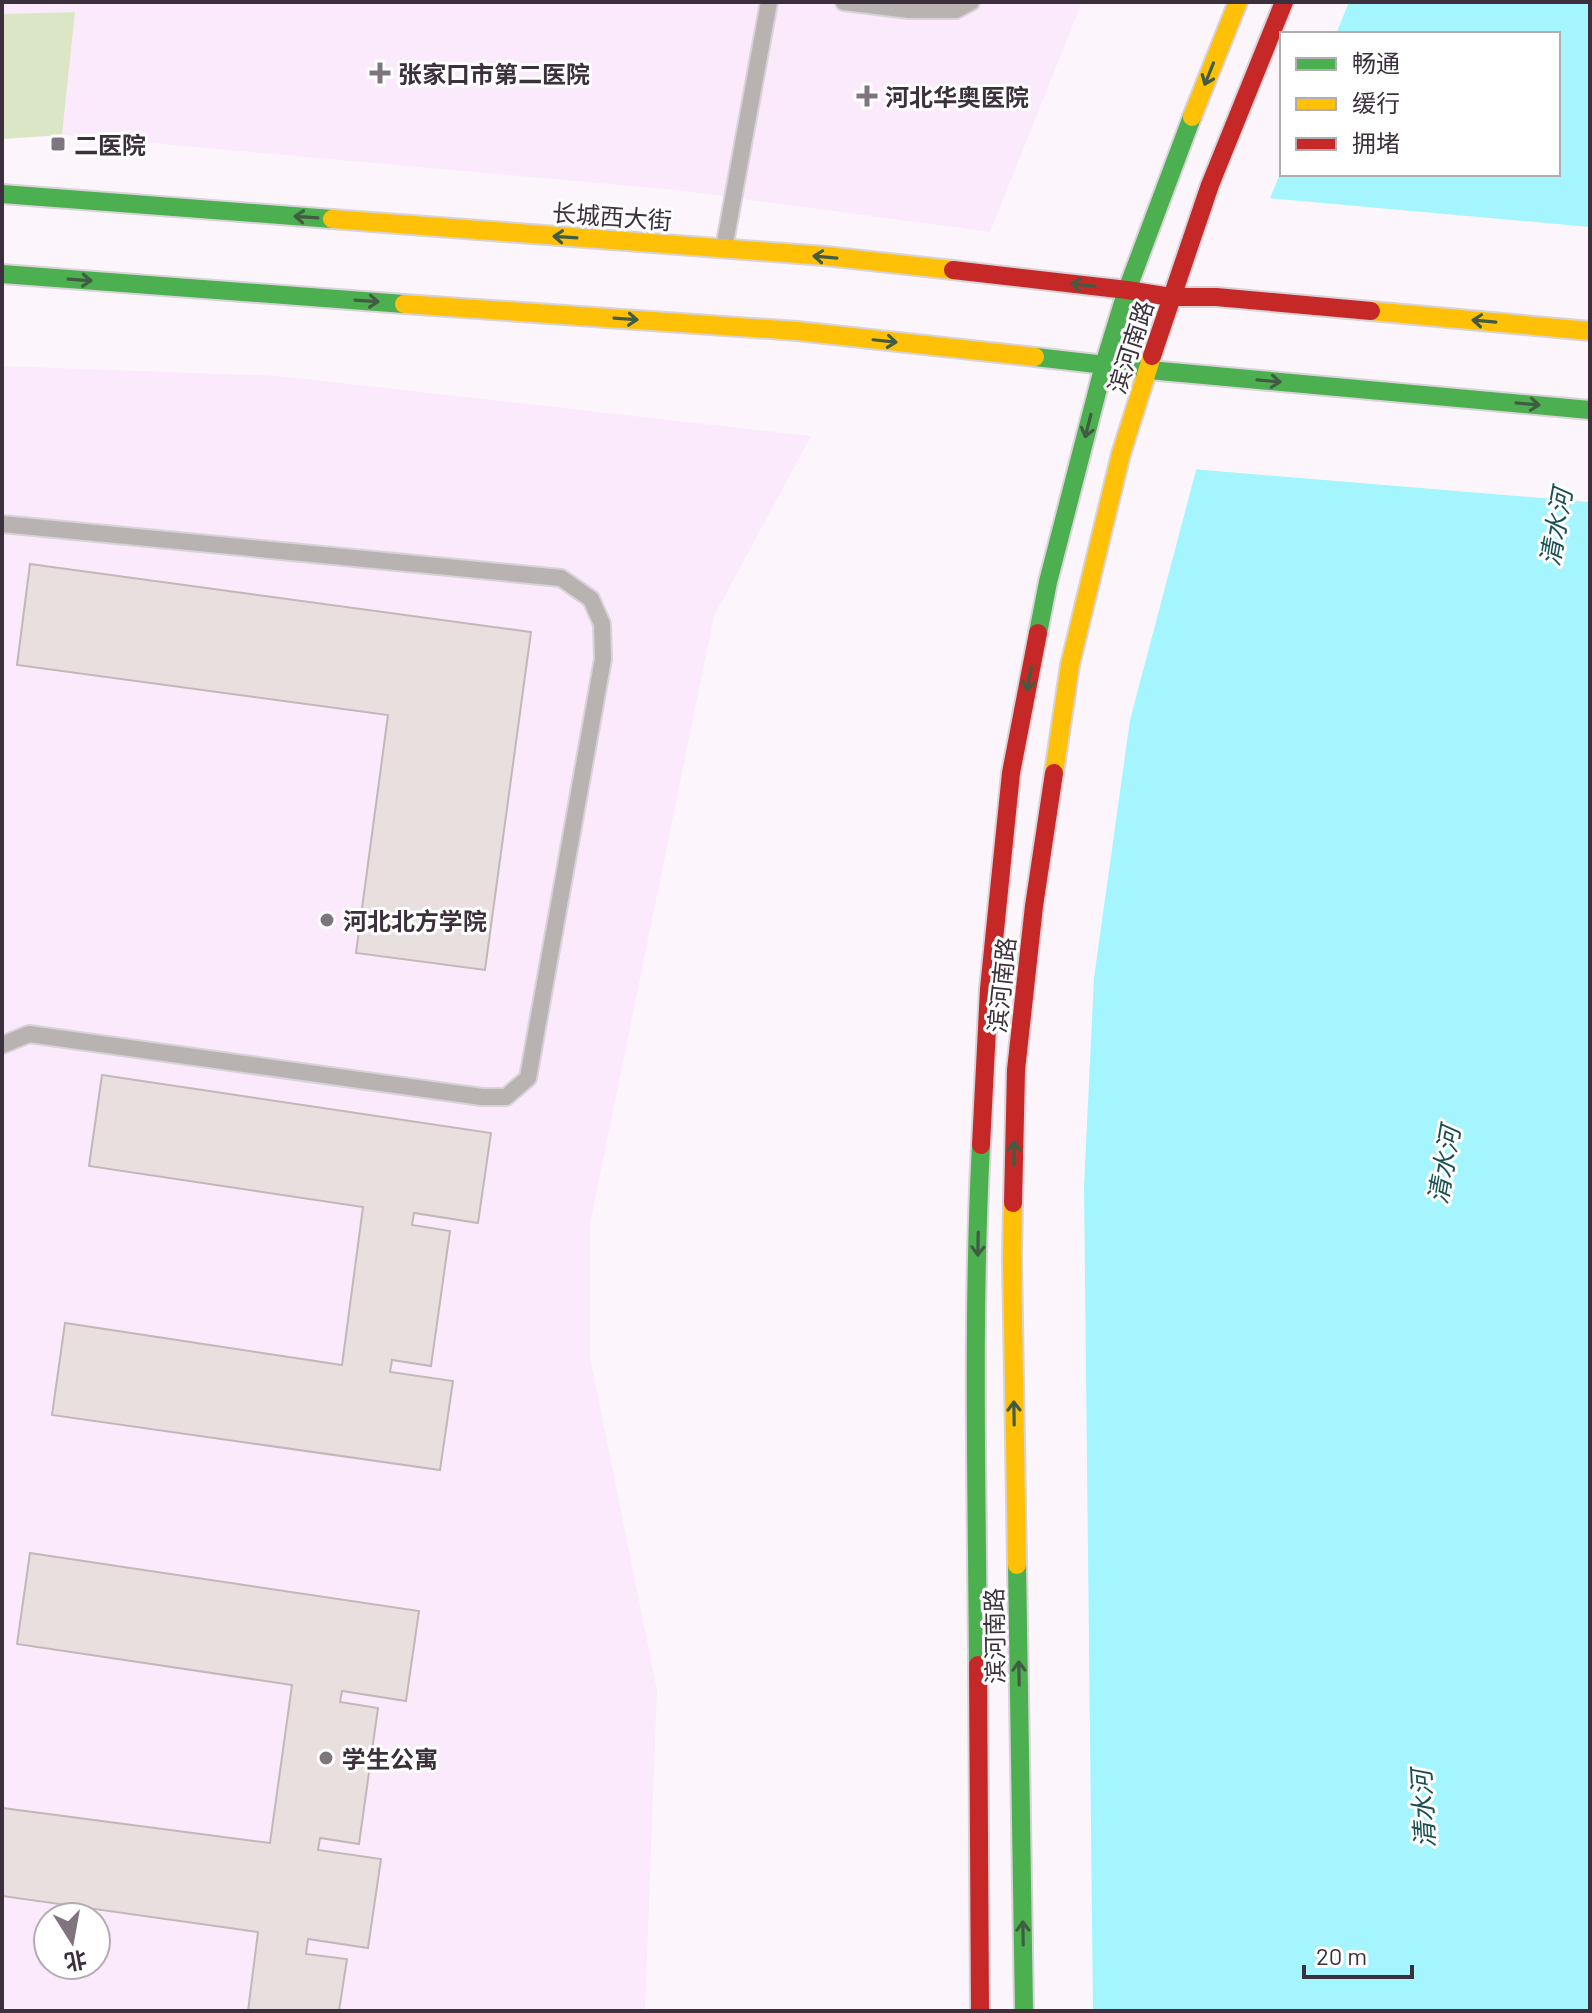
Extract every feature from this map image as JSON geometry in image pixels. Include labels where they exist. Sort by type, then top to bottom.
[{"type":"main road","name":"滨河南路","points":[[980,2011],[976,1398],[978,1201],[989,989],[1011,773],[1048,582],[1104,365],[1127,290],[1238,2]]},
{"type":"main road","name":"滨河南路","points":[[1024,2011],[1012,1258],[1016,1070],[1034,906],[1070,665],[1121,454],[1210,185],[1284,2]]},
{"type":"main road","name":"长城西大街","points":[[2,194],[825,256],[1171,297],[1216,297],[1590,331]]},
{"type":"main road","points":[[2,274],[797,331],[1149,370],[1590,410]]},
{"type":"lane","points":[[724,249],[769,2]]},
{"type":"lane","points":[[844,2],[909,10],[956,10],[971,2]]},
{"type":"lane","points":[[2,524],[561,578],[591,599],[602,624],[603,659],[528,1078],[506,1097],[482,1097],[29,1034],[2,1045]]},
{"type":"shaded area","points":[[2,2],[1082,2],[990,232],[676,190],[62,135],[75,12],[2,14]]},
{"type":"shaded area","name":"河北北方学院","points":[[2,366],[279,376],[811,436],[714,616],[590,1224],[590,1357],[657,1690],[645,2011],[2,2011]]},
{"type":"green space","points":[[75,12],[62,135],[2,139],[2,14]]},
{"type":"water","name":"清水河","points":[[1349,2],[1590,2],[1590,2011],[1093,2011],[1084,1186],[1094,978],[1130,720],[1264,213],[1280,174],[1560,176],[1560,32],[1337,32]]},
{"type":"pier","points":[[1266,198],[1590,227],[1590,502],[1192,469]]},
{"type":"building","points":[[30,564],[531,632],[485,970],[356,953],[388,715],[17,665]]},
{"type":"building","points":[[102,1075],[491,1133],[478,1223],[414,1213],[412,1225],[450,1231],[431,1366],[392,1360],[390,1372],[453,1381],[440,1470],[52,1415],[65,1323],[342,1365],[363,1207],[89,1166]]},
{"type":"building","name":"学生公寓","points":[[30,1553],[419,1611],[406,1701],[342,1691],[340,1702],[378,1708],[359,1844],[320,1838],[318,1850],[381,1859],[368,1948],[308,1939],[306,1954],[347,1959],[339,2011],[248,2011],[258,1932],[112,1911],[112,1901],[38,1901],[2,1896],[2,1808],[270,1843],[292,1685],[17,1644]]},
{"type":"traffic: fast","points":[[1038,633],[1048,582],[1104,365],[1127,290],[1192,117]]},
{"type":"traffic: fast","points":[[2,194],[332,219]]},
{"type":"traffic: fast","points":[[2,274],[404,304]]},
{"type":"traffic: fast","points":[[1035,357],[1590,410]]},
{"type":"traffic: fast","points":[[978,1665],[976,1340],[981,1145]]},
{"type":"traffic: fast","points":[[1017,1565],[1024,2011]]},
{"type":"traffic: slow","points":[[1192,117],[1238,2]]},
{"type":"traffic: slow","points":[[332,219],[825,256],[953,270]]},
{"type":"traffic: slow","points":[[404,304],[797,331],[1035,357]]},
{"type":"traffic: slow","points":[[1371,311],[1590,331]]},
{"type":"traffic: slow","points":[[1054,773],[1070,665],[1121,454],[1152,356]]},
{"type":"traffic: slow","points":[[1013,1203],[1017,1565]]},
{"type":"traffic: jam","points":[[1152,356],[1210,185],[1284,2]]},
{"type":"traffic: jam","points":[[953,270],[1171,297],[1216,297],[1371,311]]},
{"type":"traffic: jam","points":[[981,1145],[989,989],[1011,773],[1038,633]]},
{"type":"traffic: jam","points":[[1013,1203],[1016,1070],[1034,906],[1054,773]]},
{"type":"traffic: jam","points":[[978,1665],[980,2011]]},
{"type":"place","name":"张家口市第二医院","points":[[380,73]]},
{"type":"place","name":"河北华奥医院","points":[[867,96]]},
{"type":"place","name":"二医院","points":[[58,144]]},
{"type":"place","name":"河北北方学院","points":[[327,920]]},
{"type":"place","name":"学生公寓","points":[[326,1758]]}]
